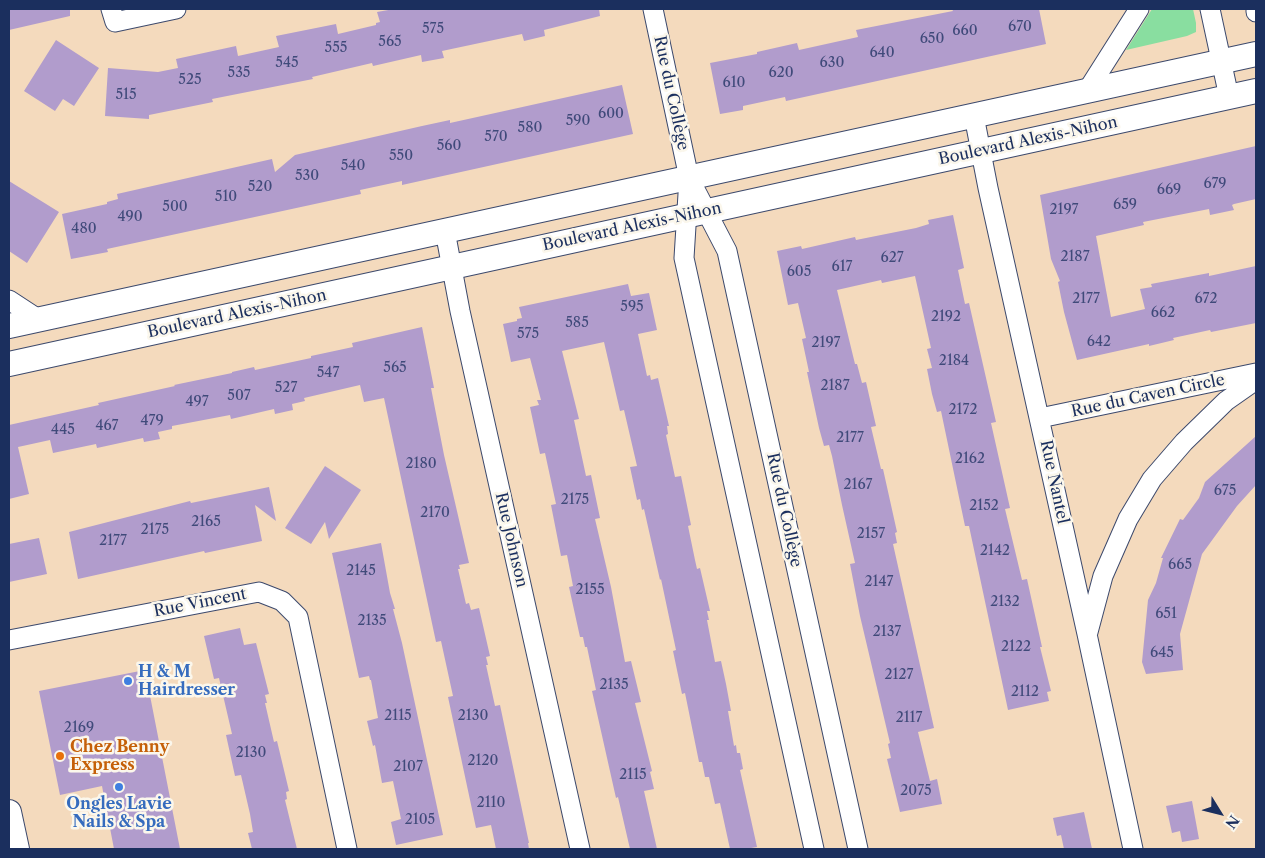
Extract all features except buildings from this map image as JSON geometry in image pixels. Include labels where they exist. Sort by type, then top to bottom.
[{"type":"street","points":[[113,15],[176,9]]},
{"type":"street","name":"Rue du Collège","points":[[653,9],[696,213],[727,251],[858,849]]},
{"type":"street","points":[[1087,91],[1139,9]]},
{"type":"street","points":[[1210,9],[1229,97]]},
{"type":"street","points":[[9,326],[1256,54]]},
{"type":"street","name":"Boulevard Alexis-Nihon","points":[[9,364],[1256,91]]},
{"type":"street","name":"Rue Nantel","points":[[974,116],[1133,849]]},
{"type":"street","points":[[696,213],[684,258],[814,849]]},
{"type":"street","name":"Rue Johnson","points":[[445,231],[580,849]]},
{"type":"street","points":[[9,300],[38,319]]},
{"type":"street","name":"Rue du Caven Circle","points":[[1040,418],[1256,373]]},
{"type":"street","name":"Rue du Caven Circle","points":[[1087,634],[1103,576],[1128,519],[1152,479],[1184,442],[1226,401],[1256,380]]},
{"type":"street","name":"Rue Vincent","points":[[9,640],[259,592],[282,601],[298,617],[347,849]]},
{"type":"street","points":[[9,812],[17,849]]},
{"type":"green space","points":[[1152,9],[1193,9],[1196,32],[1187,36],[1126,50]]},
{"type":"place","name":"H & M Hairdresser","points":[[128,681]]},
{"type":"place","name":"Chez Benny Express","points":[[60,756]]},
{"type":"place","name":"Ongles Lavie Nails & Spa","points":[[119,787]]}]
